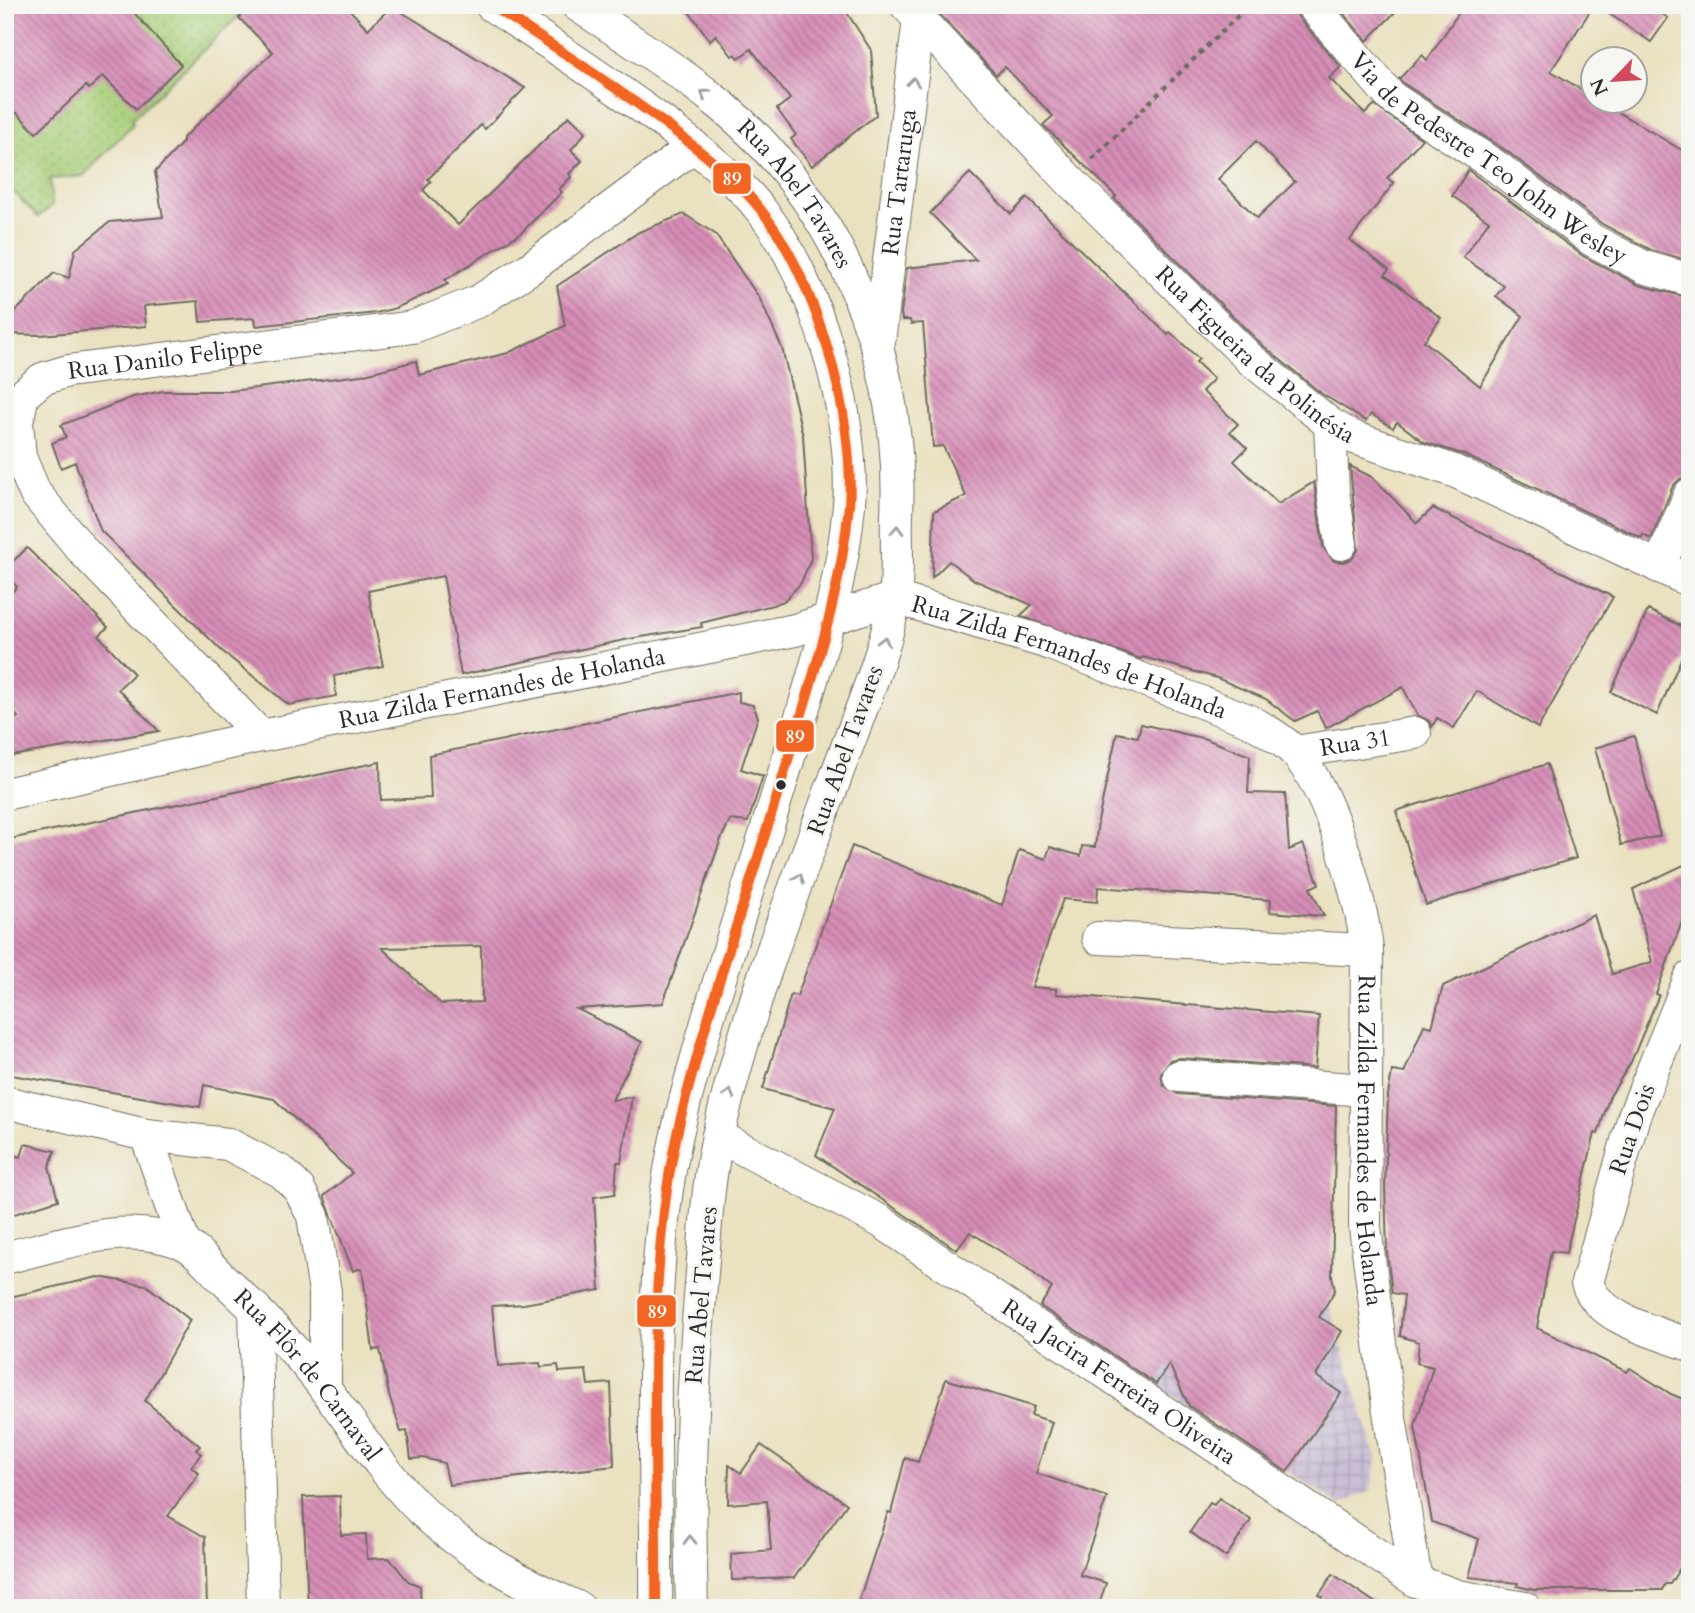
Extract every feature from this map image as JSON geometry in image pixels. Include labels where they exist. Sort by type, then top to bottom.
[{"type":"street","name":"Rua Abel Tavares","points":[[491,5],[596,72],[694,146],[733,177],[764,213],[791,261],[817,318],[834,373],[846,440],[849,500],[839,582],[709,1020],[681,1121],[669,1181],[656,1337],[656,1608]]},
{"type":"street","name":"Rua Abel Tavares","points":[[577,5],[723,107],[764,148],[820,221],[849,274],[878,344],[894,425],[899,477],[895,598],[880,657],[777,938],[741,1045],[718,1136],[694,1370],[690,1538],[692,1608]]},
{"type":"street","name":"Via de Pedestre Teo John Wesley","points":[[1312,5],[1391,97],[1497,167],[1592,240],[1644,267],[1690,280]]},
{"type":"street","name":"Rua Tartaruga","points":[[878,344],[912,12]]},
{"type":"street","name":"Rua Figueira da Polinésia","points":[[912,12],[1070,181],[1249,358],[1330,424],[1355,438],[1454,471],[1690,581]]},
{"type":"street","name":"Rua Danilo Felippe","points":[[261,736],[85,552],[35,493],[20,457],[17,422],[23,395],[42,380],[68,370],[413,327],[445,316],[479,301],[529,269],[694,146]]},
{"type":"street","points":[[1330,424],[1333,491],[1341,544]]},
{"type":"street","points":[[1659,567],[1690,494]]},
{"type":"street","name":"Rua Zilda Fernandes de Holanda","points":[[5,794],[261,736],[795,630],[895,598],[1045,642],[1248,720],[1275,734],[1295,752],[1316,785],[1344,853],[1359,899],[1367,950],[1364,1227],[1388,1405],[1416,1581]]},
{"type":"street","name":"Rua 31","points":[[1295,752],[1415,733]]},
{"type":"street","points":[[1098,938],[1367,950]]},
{"type":"street","name":"Rua Dois","points":[[1690,978],[1634,1116],[1587,1283],[1593,1297],[1607,1309],[1690,1345]]},
{"type":"street","points":[[1179,1076],[1365,1090]]},
{"type":"street","points":[[5,1102],[146,1135],[228,1144],[282,1172],[299,1189],[313,1216],[325,1292],[325,1388]]},
{"type":"street","points":[[146,1135],[184,1243]]},
{"type":"street","name":"Rua Jacira Ferreira Oliveira","points":[[718,1136],[880,1221],[1416,1581],[1458,1595],[1525,1608]]},
{"type":"street","name":"Rua Flôr de Carnaval","points":[[5,1258],[103,1235],[143,1233],[184,1243],[255,1308],[325,1388],[370,1452],[415,1504],[475,1555],[545,1594],[579,1608]]},
{"type":"street","points":[[255,1308],[263,1608]]},
{"type":"path","points":[[1070,181],[1161,96],[1248,5]]},
{"type":"shaded area","points":[[1234,1237],[1328,1302],[1377,1460],[1370,1491],[1340,1505],[1139,1374]]},
{"type":"green space","points":[[5,5],[250,5],[132,119],[133,124],[83,176],[50,179],[52,206],[38,217],[5,183]]},
{"type":"building","points":[[5,5],[127,5],[181,65],[136,109],[103,76],[89,89],[86,86],[36,133],[17,113],[5,113]]},
{"type":"building","points":[[251,5],[345,5],[368,29],[392,6],[525,88],[485,129],[481,125],[428,179],[431,182],[423,190],[458,225],[569,116],[586,132],[571,150],[582,161],[559,189],[562,192],[521,233],[445,280],[448,284],[396,308],[376,313],[256,326],[255,318],[200,322],[198,301],[144,306],[146,326],[40,335],[5,334],[5,322],[54,273],[69,278],[75,250],[110,222],[163,217],[155,172],[183,142],[183,138],[273,52],[239,18]]},
{"type":"building","points":[[684,5],[842,5],[871,50],[876,115],[812,166],[791,139],[796,135],[777,109],[790,99],[751,49],[739,58],[735,54],[732,56],[716,35],[710,40]]},
{"type":"building","points":[[931,5],[1294,5],[1298,17],[1341,67],[1329,78],[1365,114],[1374,105],[1422,139],[1387,178],[1394,183],[1350,240],[1389,270],[1385,275],[1441,318],[1424,341],[1480,386],[1523,316],[1496,296],[1504,286],[1463,257],[1489,221],[1452,196],[1468,170],[1583,256],[1639,285],[1690,298],[1690,476],[1680,479],[1673,486],[1651,539],[1643,535],[1642,538],[1462,454],[1424,442],[1397,422],[1393,428],[1371,414],[1366,421],[1322,394],[1261,344],[1043,125],[1053,116],[1005,67],[996,75]],"holes":[[[1256,141],[1295,182],[1257,218],[1218,179]]]},
{"type":"building","points":[[1336,5],[1402,5],[1367,41]]},
{"type":"building","points":[[1464,5],[1594,5],[1551,71],[1580,89],[1580,116],[1625,116],[1690,155],[1690,261],[1651,250],[1602,224],[1508,152],[1399,79],[1422,55],[1427,60]]},
{"type":"building","points":[[1596,5],[1649,5],[1668,18],[1651,42]]},
{"type":"building","points":[[970,173],[1011,214],[1027,198],[1168,335],[1170,332],[1199,359],[1196,362],[1214,379],[1202,391],[1238,424],[1230,432],[1247,448],[1234,461],[1278,504],[1314,482],[1323,547],[1334,561],[1352,559],[1358,550],[1350,466],[1372,477],[1417,523],[1433,508],[1613,597],[1538,728],[1477,691],[1454,728],[1437,718],[1432,727],[1429,721],[1417,715],[1403,687],[1326,728],[1317,711],[1295,721],[1266,699],[1217,678],[1143,657],[1141,659],[1020,616],[1032,605],[974,580],[949,561],[932,578],[934,511],[966,496],[943,446],[933,447],[923,323],[911,324],[910,320],[902,320],[901,313],[907,268],[976,260],[930,213]]},
{"type":"building","points":[[684,214],[715,234],[760,299],[782,348],[803,436],[811,559],[801,583],[784,601],[701,623],[702,627],[629,639],[461,675],[443,576],[368,591],[383,666],[334,676],[336,696],[289,705],[222,651],[101,531],[75,462],[61,468],[52,443],[66,437],[61,425],[133,397],[163,391],[231,391],[361,375],[416,361],[419,375],[508,353],[565,326],[557,286],[639,232]]},
{"type":"building","points":[[27,548],[108,627],[99,636],[134,674],[118,689],[159,731],[5,757],[5,728],[18,717],[5,704],[5,599],[17,587],[5,574],[5,569]]},
{"type":"building","points":[[1648,610],[1690,630],[1690,638],[1657,715],[1611,692]]},
{"type":"building","points":[[739,692],[739,702],[753,705],[758,717],[741,769],[763,776],[748,822],[730,820],[721,839],[663,1003],[577,1009],[642,1042],[612,1100],[632,1097],[621,1162],[617,1162],[615,1194],[594,1197],[600,1290],[524,1304],[492,1306],[498,1366],[540,1363],[541,1367],[558,1365],[559,1372],[586,1370],[588,1385],[611,1383],[614,1466],[449,1485],[444,1463],[423,1458],[411,1459],[407,1431],[401,1432],[389,1395],[380,1349],[373,1350],[362,1268],[353,1271],[324,1196],[352,1173],[274,1099],[204,1085],[200,1107],[5,1074],[9,970],[5,928],[5,840],[380,762],[381,800],[431,798],[429,755]],"holes":[[[481,946],[482,1002],[441,1004],[382,948]]]},
{"type":"building","points":[[1141,724],[1206,739],[1250,756],[1248,793],[1285,794],[1289,850],[1303,844],[1319,884],[1310,888],[1324,916],[1270,912],[1271,900],[1098,887],[1097,902],[1063,899],[1032,987],[1056,989],[1056,994],[1319,1016],[1315,1068],[1180,1058],[1170,1060],[1161,1074],[1163,1085],[1178,1094],[1336,1106],[1332,1276],[1335,1290],[1319,1317],[1342,1331],[1316,1376],[1341,1393],[1287,1472],[1189,1406],[1169,1364],[1156,1384],[1040,1306],[1052,1288],[1027,1268],[970,1232],[957,1250],[816,1155],[835,1108],[763,1089],[791,994],[797,996],[852,846],[1002,905],[1019,850],[1046,859],[1050,847],[1081,856],[1082,846],[1095,847],[1117,733],[1138,737]]},
{"type":"building","points":[[1634,736],[1660,836],[1621,845],[1595,748]]},
{"type":"building","points":[[1547,764],[1576,858],[1426,905],[1396,811]]},
{"type":"building","points":[[1690,862],[1690,899],[1656,994],[1659,995],[1631,1062],[1609,1098],[1598,1134],[1595,1133],[1566,1253],[1551,1251],[1537,1328],[1627,1372],[1630,1368],[1671,1394],[1690,1402],[1690,1552],[1670,1584],[1665,1584],[1662,1590],[1534,1590],[1517,1586],[1518,1583],[1469,1577],[1479,1539],[1432,1522],[1415,1426],[1433,1367],[1417,1363],[1419,1342],[1400,1336],[1404,1295],[1392,1293],[1387,1252],[1385,1187],[1388,1095],[1392,1071],[1404,1073],[1424,1025],[1432,1027],[1443,986],[1594,915],[1612,974],[1652,962],[1633,889]]},
{"type":"building","points":[[25,1144],[55,1151],[49,1167],[58,1200],[5,1217],[5,1153],[21,1157]]},
{"type":"building","points":[[98,1277],[146,1285],[190,1320],[145,1401],[200,1446],[196,1450],[201,1454],[191,1467],[199,1473],[168,1516],[205,1537],[207,1608],[5,1608],[5,1298]]},
{"type":"building","points":[[946,1379],[1034,1407],[1031,1415],[1052,1422],[1036,1473],[1107,1497],[1080,1575],[1106,1583],[1098,1608],[884,1608],[859,1600],[888,1512],[891,1513],[905,1458],[918,1462]]},
{"type":"building","points":[[761,1445],[847,1504],[794,1578],[732,1580],[731,1554],[771,1550],[767,1501],[728,1504],[729,1465],[741,1473]]},
{"type":"building","points":[[340,1496],[341,1535],[366,1534],[367,1559],[389,1558],[408,1581],[420,1586],[421,1608],[308,1608],[303,1497]]},
{"type":"building","points":[[1219,1498],[1251,1520],[1226,1557],[1190,1532],[1210,1503],[1214,1505]]},
{"type":"building","points":[[1333,1574],[1383,1608],[1315,1608],[1323,1597],[1319,1595]]},
{"type":"transit line","name":"89","points":[[491,5],[668,126],[729,176],[761,210],[781,239],[815,310],[839,391],[846,432],[849,505],[835,595],[803,711],[707,1022],[681,1117],[669,1175],[661,1236],[655,1361],[656,1608]]}]
